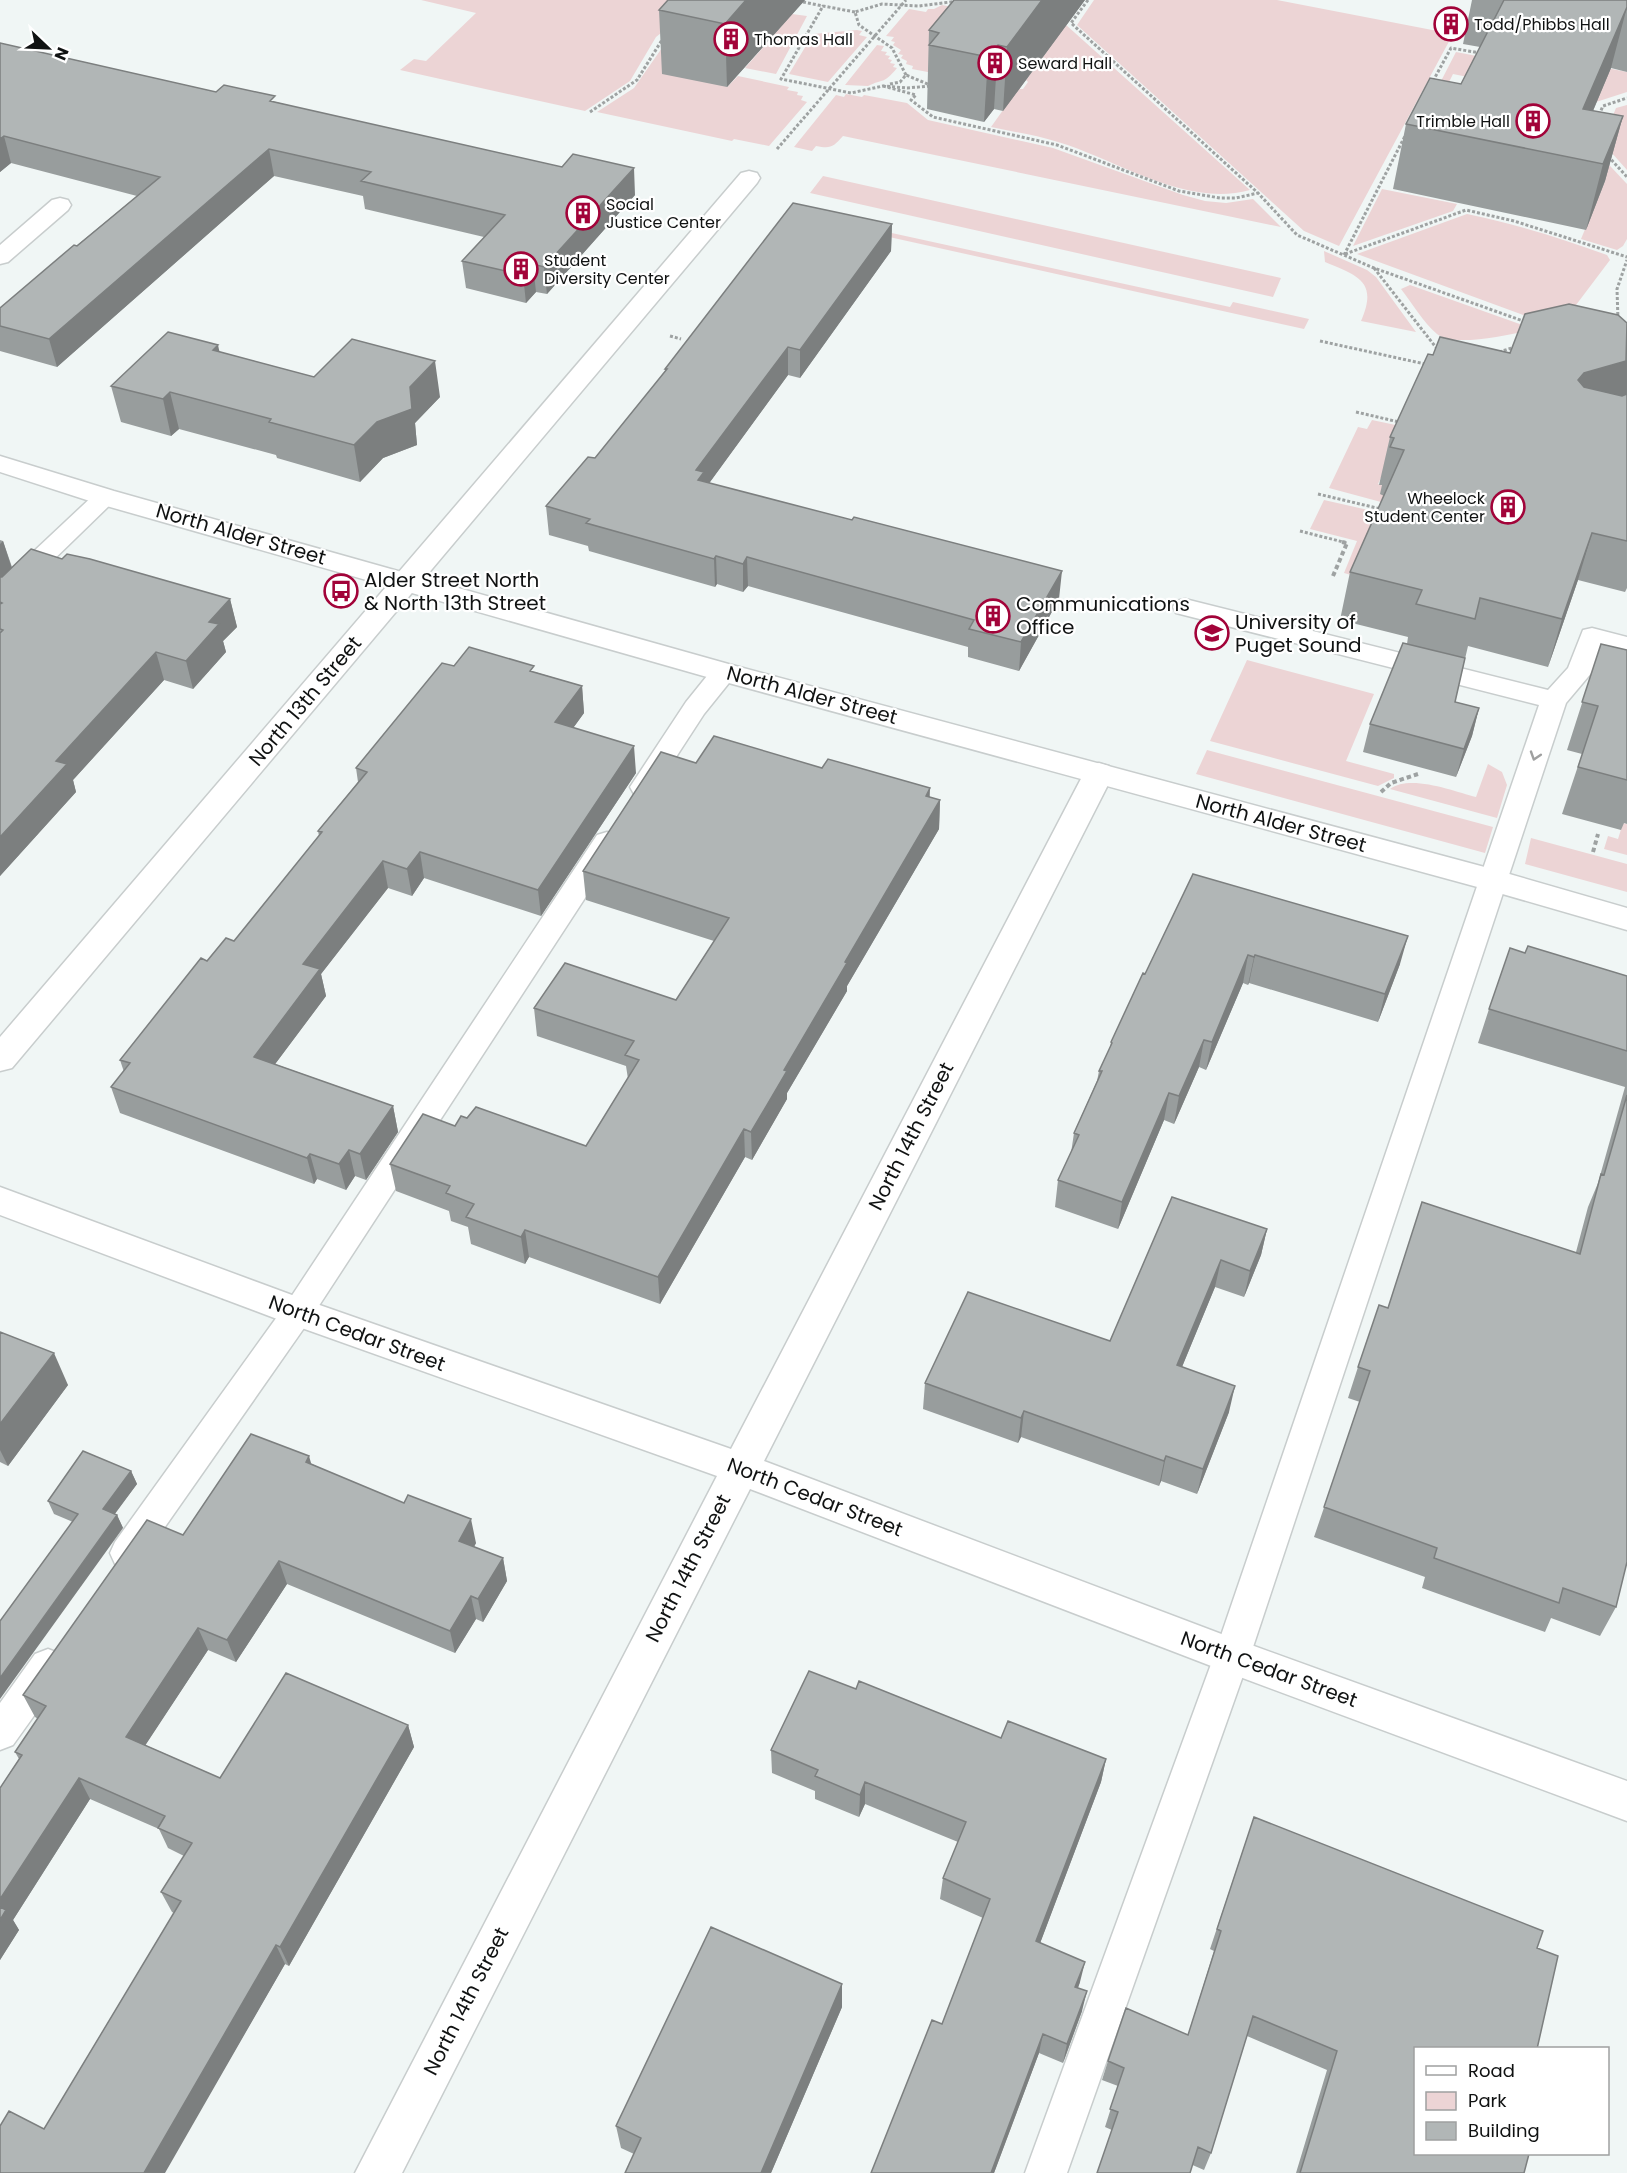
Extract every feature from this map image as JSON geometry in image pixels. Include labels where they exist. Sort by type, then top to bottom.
[{"type":"street","name":"North 13th Street","points":[[0,1059],[749,178]]},
{"type":"street","points":[[0,257],[60,205]]},
{"type":"street","name":"North Alder Street","points":[[0,464],[105,497],[724,672],[1492,880],[1627,919]]},
{"type":"street","name":"North 14th Street","points":[[378,2173],[739,1468],[1099,773]]},
{"type":"street","name":"North Cedar Street","points":[[0,1201],[298,1312],[739,1468],[1232,1656],[1627,1801]]},
{"type":"lane","points":[[0,597],[105,497]]},
{"type":"lane","points":[[1185,607],[1554,700]]},
{"type":"lane","points":[[1046,2173],[1232,1656],[1554,700],[1580,671],[1592,636],[1627,645]]},
{"type":"lane","points":[[111,1577],[298,1312],[694,708],[724,672]]},
{"type":"lane","points":[[0,1733],[62,1645]]},
{"type":"path","points":[[777,149],[906,0]]},
{"type":"path","points":[[803,2],[855,12],[882,4],[919,6],[966,0]]},
{"type":"path","points":[[1088,0],[1071,23],[1258,193],[1297,235],[1374,268],[1528,323]]},
{"type":"path","points":[[823,6],[781,79],[851,93],[900,82],[906,75]]},
{"type":"path","points":[[855,12],[859,25],[874,38],[892,48],[906,75],[916,81],[934,86],[907,88],[883,86]]},
{"type":"path","points":[[590,112],[637,80],[667,33]]},
{"type":"path","points":[[1430,88],[1451,48],[1485,54]]},
{"type":"path","points":[[883,86],[916,95],[911,100],[933,117],[1057,145],[1179,191],[1220,198],[1236,198],[1258,193]]},
{"type":"path","points":[[1596,123],[1604,106],[1627,98]]},
{"type":"path","points":[[1344,255],[1407,134]]},
{"type":"path","points":[[1605,153],[1627,177]]},
{"type":"path","points":[[1480,213],[1482,208]]},
{"type":"path","points":[[1344,255],[1466,210],[1514,221],[1627,258],[1617,280],[1615,304],[1619,328]]},
{"type":"path","points":[[1374,268],[1438,348],[1442,359]]},
{"type":"path","points":[[1320,341],[1435,366]]},
{"type":"path","points":[[1491,355],[1524,344]]},
{"type":"path","points":[[1356,412],[1407,424]]},
{"type":"path","points":[[1318,494],[1388,511]]},
{"type":"path","points":[[1300,531],[1347,543],[1333,576]]},
{"type":"path","points":[[1381,792],[1391,783],[1418,774]]},
{"type":"path","points":[[1593,852],[1598,834]]},
{"type":"green space","points":[[421,0],[703,0],[656,37],[630,81],[585,111],[400,70],[414,59],[426,61],[476,13]]},
{"type":"green space","points":[[715,0],[727,87],[738,76],[789,87],[787,90],[798,92],[797,95],[803,96],[801,100],[807,102],[769,146],[734,139],[732,141],[597,112],[634,88],[671,35]]},
{"type":"green space","points":[[1094,0],[1277,0],[1453,34],[1339,246],[1304,231],[1077,25]]},
{"type":"green space","points":[[942,5],[952,7],[933,73],[912,69],[913,66],[906,64],[907,61],[901,58],[903,55],[898,54],[901,50],[893,45],[895,42],[891,41],[894,37],[886,36],[909,9],[926,12],[928,9]]},
{"type":"green space","points":[[792,14],[807,16],[776,74],[745,68]]},
{"type":"green space","points":[[1065,24],[1250,190],[1226,194],[1201,193],[1152,180],[1058,142],[991,127],[1018,89],[1023,89],[1028,82],[1026,80],[1042,62],[1040,60]]},
{"type":"green space","points":[[862,31],[859,35],[867,37],[828,82],[789,74],[813,34]]},
{"type":"green space","points":[[877,45],[884,46],[881,51],[887,52],[885,55],[890,56],[888,59],[892,60],[890,63],[895,64],[893,67],[897,68],[886,79],[868,86],[845,85]]},
{"type":"green space","points":[[1456,52],[1513,63],[1502,84],[1453,74],[1448,84],[1440,83]]},
{"type":"green space","points":[[1592,65],[1627,72],[1627,92],[1596,102]]},
{"type":"green space","points":[[846,94],[907,103],[928,120],[1053,148],[1205,201],[1226,203],[1253,199],[1281,227],[843,136],[831,146],[816,146],[812,151],[794,147],[836,95],[844,97]]},
{"type":"green space","points":[[1627,105],[1627,170],[1602,142],[1616,108]]},
{"type":"green space","points":[[1582,136],[1627,184],[1627,239],[1617,250],[1581,239],[1605,181]]},
{"type":"green space","points":[[823,176],[1281,278],[1273,297],[810,193]]},
{"type":"green space","points":[[1382,189],[1457,204],[1453,211],[1353,246]]},
{"type":"green space","points":[[1467,214],[1555,237],[1607,255],[1610,260],[1576,305],[1548,324],[1357,254]]},
{"type":"green space","points":[[790,215],[814,216],[1230,307],[1233,302],[1309,319],[1304,329]]},
{"type":"green space","points":[[1324,251],[1367,270],[1376,277],[1416,332],[1361,321],[1366,308],[1366,289],[1356,277],[1325,262]]},
{"type":"green space","points":[[1410,285],[1534,329],[1484,339],[1445,338],[1427,324],[1401,289]]},
{"type":"green space","points":[[1372,420],[1405,427],[1378,484],[1384,486],[1384,496],[1381,502],[1329,488],[1358,427],[1367,429]]},
{"type":"green space","points":[[1324,500],[1377,512],[1369,580],[1344,573],[1357,541],[1310,529]]},
{"type":"green space","points":[[1247,660],[1374,694],[1346,761],[1394,774],[1394,778],[1378,786],[1210,741]]},
{"type":"green space","points":[[1207,750],[1493,827],[1485,853],[1196,774]]},
{"type":"green space","points":[[1488,764],[1502,772],[1507,785],[1497,818],[1390,789],[1398,785],[1420,783],[1476,797]]},
{"type":"green space","points":[[1623,823],[1627,824],[1627,855],[1604,849],[1608,836],[1618,839]]},
{"type":"green space","points":[[1531,838],[1627,864],[1627,892],[1525,864]]},
{"type":"building","points":[[668,0],[746,0],[725,24],[659,10]]},
{"type":"building","points":[[954,0],[1042,0],[1007,47],[998,45],[988,57],[929,45],[939,33],[929,30]]},
{"type":"building","points":[[1504,0],[1627,0],[1627,7],[1583,109],[1623,116],[1603,164],[1406,124],[1430,78],[1461,84]]},
{"type":"building","points":[[0,43],[216,92],[224,85],[275,96],[270,101],[562,167],[573,154],[634,168],[544,267],[533,264],[523,275],[462,261],[505,215],[361,181],[371,172],[269,149],[49,339],[0,326],[0,308],[74,245],[77,246],[160,177],[4,136],[0,139]]},
{"type":"building","points":[[793,203],[892,224],[800,350],[788,347],[696,470],[704,472],[698,480],[852,520],[854,517],[1062,571],[1021,642],[969,629],[974,620],[747,557],[743,564],[716,556],[714,559],[586,523],[590,519],[546,506],[588,457],[595,458],[667,369],[665,369]]},
{"type":"building","name":"Wheelock Student Center","points":[[1569,304],[1618,315],[1627,323],[1626,361],[1584,373],[1578,380],[1584,387],[1622,396],[1627,394],[1627,541],[1592,533],[1562,619],[1480,598],[1475,619],[1416,604],[1422,590],[1350,572],[1404,450],[1390,447],[1394,438],[1390,437],[1428,354],[1433,355],[1440,337],[1510,353],[1525,314]]},
{"type":"building","points":[[168,332],[218,345],[213,350],[314,377],[352,339],[435,361],[410,387],[412,409],[377,422],[354,445],[269,422],[271,419],[170,392],[163,399],[111,386]]},
{"type":"building","points":[[31,549],[62,559],[67,554],[90,559],[230,599],[209,622],[219,624],[186,661],[156,652],[56,761],[67,764],[0,837],[0,633],[3,630],[0,629],[0,604],[2,603],[0,602],[0,577]]},
{"type":"building","points":[[1403,643],[1465,658],[1455,702],[1479,708],[1464,749],[1370,724]]},
{"type":"building","points":[[1601,644],[1627,650],[1627,780],[1578,767],[1598,706],[1582,702]]},
{"type":"building","points":[[469,647],[534,666],[530,671],[582,686],[555,722],[634,746],[538,890],[420,852],[407,869],[383,861],[303,964],[320,969],[254,1057],[393,1106],[360,1154],[349,1150],[339,1164],[310,1154],[307,1158],[111,1087],[130,1063],[120,1060],[201,958],[207,961],[226,938],[234,941],[322,832],[318,831],[367,772],[356,768],[442,663],[454,666]]},
{"type":"building","points":[[714,736],[822,768],[828,759],[930,788],[926,796],[940,800],[845,962],[847,963],[784,1070],[787,1071],[751,1132],[744,1129],[658,1277],[525,1230],[521,1237],[466,1217],[474,1204],[446,1193],[450,1186],[390,1164],[423,1114],[455,1126],[461,1116],[467,1118],[476,1107],[586,1146],[639,1060],[625,1055],[634,1041],[534,1008],[565,963],[676,1000],[729,918],[583,871],[661,752],[696,763]]},
{"type":"building","points":[[1193,874],[1408,936],[1385,994],[1255,955],[1254,957],[1248,955],[1212,1042],[1204,1040],[1179,1096],[1169,1093],[1122,1202],[1058,1180],[1079,1135],[1074,1133],[1102,1071],[1099,1071],[1111,1042]]},
{"type":"building","points":[[1528,946],[1627,976],[1627,1051],[1489,1009],[1510,948],[1525,953]]},
{"type":"building","points":[[1627,1095],[1627,1562],[1616,1607],[1563,1588],[1559,1603],[1434,1558],[1437,1548],[1324,1507],[1370,1371],[1358,1367],[1379,1305],[1388,1308],[1422,1202],[1580,1254],[1601,1174],[1604,1175]]},
{"type":"building","points":[[1172,1197],[1267,1229],[1250,1271],[1221,1260],[1177,1365],[1235,1386],[1203,1469],[1166,1456],[1164,1461],[1024,1411],[1021,1418],[925,1383],[968,1292],[1110,1341]]},
{"type":"building","points":[[0,1332],[54,1353],[0,1424]]},
{"type":"building","points":[[251,1434],[309,1456],[306,1462],[404,1503],[408,1495],[471,1519],[459,1541],[503,1558],[478,1599],[471,1596],[450,1631],[279,1561],[227,1640],[198,1628],[126,1737],[220,1778],[286,1673],[408,1725],[280,1947],[276,1945],[144,2173],[0,2173],[0,2126],[9,2111],[44,2129],[181,1901],[161,1892],[192,1843],[158,1828],[165,1816],[79,1778],[0,1899],[0,1788],[22,1755],[15,1752],[46,1706],[23,1695],[147,1520],[183,1535]]},
{"type":"building","points":[[83,1451],[131,1471],[103,1509],[117,1515],[0,1678],[0,1621],[78,1514],[48,1501]]},
{"type":"building","points":[[809,1671],[856,1689],[859,1681],[1001,1738],[1008,1721],[1106,1759],[1036,1941],[1085,1962],[1075,1987],[1087,1991],[1067,2044],[1043,2034],[991,2173],[871,2173],[932,2020],[942,2024],[990,1899],[943,1878],[966,1822],[865,1782],[860,1795],[815,1776],[818,1770],[771,1750]]},
{"type":"building","points":[[1254,1817],[1543,1931],[1537,1948],[1558,1956],[1537,2047],[1414,2047],[1414,2155],[1529,2155],[1524,2173],[1300,2173],[1337,2051],[1253,2016],[1211,2153],[1198,2147],[1190,2173],[1097,2173],[1118,2112],[1110,2109],[1124,2068],[1108,2061],[1126,2008],[1188,2035],[1221,1931],[1217,1929]]},
{"type":"building","points":[[0,1907],[6,1910],[0,1920]]},
{"type":"building","points":[[711,1927],[842,1984],[761,2173],[625,2173],[641,2138],[616,2126]]},
{"type":"place","name":"Todd/Phibbs Hall","points":[[1451,24]]},
{"type":"place","name":"Thomas Hall","points":[[731,39]]},
{"type":"place","name":"Seward Hall","points":[[995,63]]},
{"type":"place","name":"Trimble Hall","points":[[1533,121]]},
{"type":"place","name":"Social Justice Center","points":[[583,213]]},
{"type":"place","name":"Student Diversity Center","points":[[521,269]]},
{"type":"place","name":"Wheelock Student Center","points":[[1508,507]]},
{"type":"place","name":"Alder Street North & North 13th Street","points":[[341,591]]},
{"type":"place","name":"Communications Office","points":[[993,616]]},
{"type":"place","name":"University of Puget Sound","points":[[1212,633]]}]
